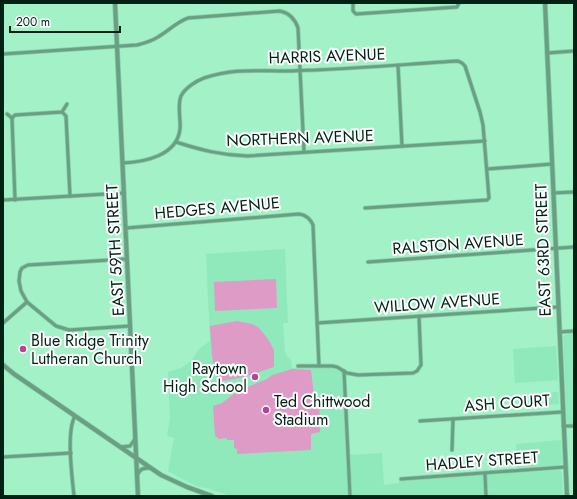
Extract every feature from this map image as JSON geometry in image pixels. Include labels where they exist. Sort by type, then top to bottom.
[{"type":"street","name":"EAST 59TH STREET","points":[[115,3],[138,496]]},
{"type":"street","points":[[353,3],[354,14],[456,7],[459,4]]},
{"type":"street","name":"EAST 63RD STREET","points":[[545,3],[562,412],[567,496]]},
{"type":"street","points":[[3,54],[137,45],[150,42],[175,24],[188,18],[280,11],[285,12],[292,18],[298,28],[304,152]]},
{"type":"street","points":[[547,53],[574,51]]},
{"type":"street","name":"HARRIS AVENUE","points":[[176,142],[180,131],[181,97],[184,91],[192,84],[203,78],[239,70],[300,70],[458,61],[463,64],[480,112],[485,141]]},
{"type":"street","points":[[398,65],[402,146]]},
{"type":"street","points":[[62,112],[67,104]]},
{"type":"street","points":[[12,118],[15,115],[62,112]]},
{"type":"street","points":[[62,112],[66,116],[70,196]]},
{"type":"street","points":[[7,114],[12,118],[15,200]]},
{"type":"street","points":[[365,208],[487,200],[489,198],[485,141]]},
{"type":"street","name":"NORTHERN AVENUE","points":[[176,142],[206,152],[247,156],[485,141]]},
{"type":"street","points":[[123,163],[138,163],[152,159],[166,151],[176,142]]},
{"type":"street","points":[[487,169],[552,164]]},
{"type":"street","points":[[553,193],[574,192]]},
{"type":"street","points":[[3,200],[124,193]]},
{"type":"street","name":"HEDGES AVENUE","points":[[126,228],[299,214],[305,215],[313,225],[317,323]]},
{"type":"street","name":"RALSTON AVENUE","points":[[368,262],[574,247]]},
{"type":"street","points":[[127,259],[25,266],[20,272],[19,281],[21,291],[27,302],[46,320],[62,329],[69,330],[130,326]]},
{"type":"street","points":[[3,323],[27,302]]},
{"type":"street","name":"WILLOW AVENUE","points":[[317,323],[558,307]]},
{"type":"street","points":[[298,366],[332,366],[347,373],[358,375],[410,374],[417,371],[421,365],[419,316]]},
{"type":"street","points":[[317,323],[319,366]]},
{"type":"street","points":[[559,332],[574,331]]},
{"type":"street","points":[[3,365],[161,474],[186,487],[212,496]]},
{"type":"street","points":[[344,371],[350,496]]},
{"type":"street","name":"ASH COURT","points":[[420,421],[562,412]]},
{"type":"street","points":[[74,496],[71,453],[71,424],[75,416]]},
{"type":"street","name":"ASH COURT","points":[[452,450],[453,419]]},
{"type":"street","points":[[563,426],[574,426]]},
{"type":"street","points":[[121,447],[130,446],[135,439]]},
{"type":"street","points":[[3,457],[71,453]]},
{"type":"street","name":"HADLEY STREET","points":[[401,479],[565,467]]},
{"type":"street","points":[[137,478],[139,471],[143,468],[152,468]]},
{"type":"street","points":[[485,474],[486,496]]},
{"type":"shaded area","name":"Raytown High School","points":[[285,249],[288,323],[283,323],[285,352],[291,360],[292,368],[331,368],[342,372],[348,496],[227,496],[225,494],[199,487],[168,471],[174,438],[167,436],[170,418],[168,372],[181,368],[191,361],[199,349],[210,341],[206,254]]},
{"type":"shaded area","points":[[276,279],[277,308],[215,311],[214,282]]},
{"type":"shaded area","points":[[237,321],[252,324],[258,327],[268,339],[274,350],[274,367],[244,377],[222,381],[217,378],[212,356],[210,326]]},
{"type":"shaded area","points":[[574,333],[574,424],[570,424],[567,422],[563,336]]},
{"type":"shaded area","points":[[556,346],[558,380],[515,383],[513,349]]},
{"type":"shaded area","name":"Ted Chittwood Stadium","points":[[292,369],[311,370],[314,396],[319,399],[320,432],[311,434],[311,450],[237,454],[237,449],[234,448],[234,440],[227,440],[227,438],[219,439],[215,436],[213,406],[222,403],[235,393],[234,389],[240,390],[267,379],[272,375]]},
{"type":"shaded area","points":[[558,392],[559,404],[524,407],[523,395]]},
{"type":"shaded area","points":[[561,440],[562,463],[560,465],[517,468],[516,444]]},
{"type":"shaded area","points":[[382,453],[384,485],[399,483],[399,481],[560,470],[562,473],[563,496],[352,496],[350,455]]},
{"type":"place","name":"Blue Ridge Trinity Lutheran Church","points":[[23,349]]},
{"type":"place","name":"Raytown High School","points":[[255,377]]},
{"type":"place","name":"Ted Chittwood Stadium","points":[[266,410]]}]
